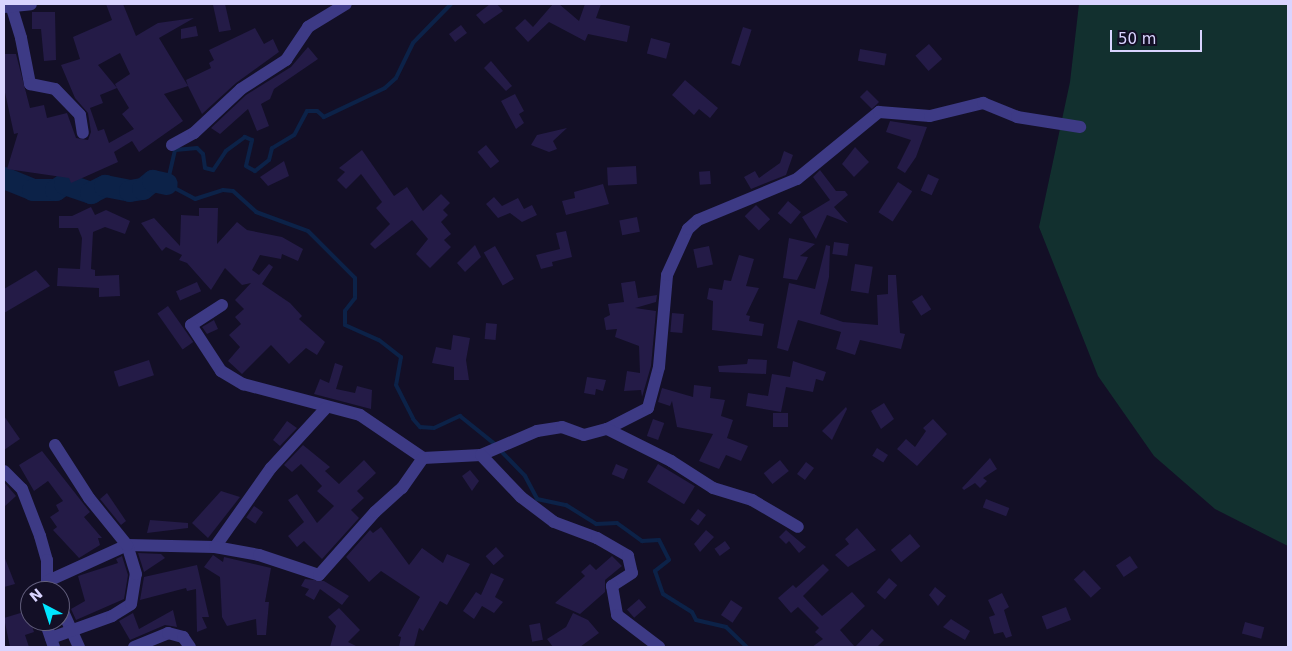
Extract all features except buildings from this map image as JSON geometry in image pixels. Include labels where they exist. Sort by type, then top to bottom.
[{"type":"street","points":[[31,4],[7,5],[30,84],[55,89],[80,115],[83,132]]},
{"type":"street","points":[[172,145],[194,133],[241,89],[286,60],[308,27],[346,4]]},
{"type":"street","points":[[222,305],[191,325],[221,370],[243,384],[326,408],[360,415],[424,458],[484,453],[515,439],[562,428],[584,435],[607,429],[648,408],[659,367],[667,275],[688,229],[698,220],[797,178],[879,112],[930,116],[983,103],[1017,117],[1080,127]]},
{"type":"street","points":[[215,547],[272,468],[326,408]]},
{"type":"street","points":[[607,429],[671,461],[713,488],[752,500],[798,527]]},
{"type":"street","points":[[52,642],[72,630],[112,616],[131,604],[136,574],[127,545],[89,498],[55,445]]},
{"type":"street","points":[[484,453],[521,496],[554,522],[596,538],[628,556],[632,573],[612,586],[617,614],[659,647]]},
{"type":"street","points":[[61,581],[127,545],[215,547],[259,555],[319,575],[324,573],[424,458]]},
{"type":"street","points":[[4,471],[22,489],[47,560],[48,581]]},
{"type":"street","points":[[70,626],[79,647]]},
{"type":"street","points":[[134,647],[168,633],[183,637],[190,647]]},
{"type":"green space","points":[[1079,4],[1288,4],[1288,546],[1215,509],[1154,456],[1098,376],[1039,227],[1070,82]]},
{"type":"waterway","points":[[451,4],[413,43],[396,78],[385,88],[324,117],[317,111],[307,111],[294,135],[272,148],[269,160],[255,171],[246,166],[252,140],[245,137],[226,151],[213,170],[205,168],[203,154],[197,148],[175,150],[167,184],[195,199],[223,190],[233,191],[256,212],[308,231],[355,278],[355,298],[345,311],[345,325],[379,340],[401,357],[396,385],[413,419],[420,427],[434,428],[460,416],[496,445]]},
{"type":"waterway","points":[[4,178],[33,190],[56,190],[65,184],[91,193],[105,186],[130,191],[143,189],[153,181],[167,184]]},
{"type":"waterway","points":[[501,451],[525,476],[537,499],[566,505],[596,524],[617,523],[642,541],[659,540],[669,560],[655,571],[663,594],[692,612],[696,620],[726,627],[747,647]]}]
